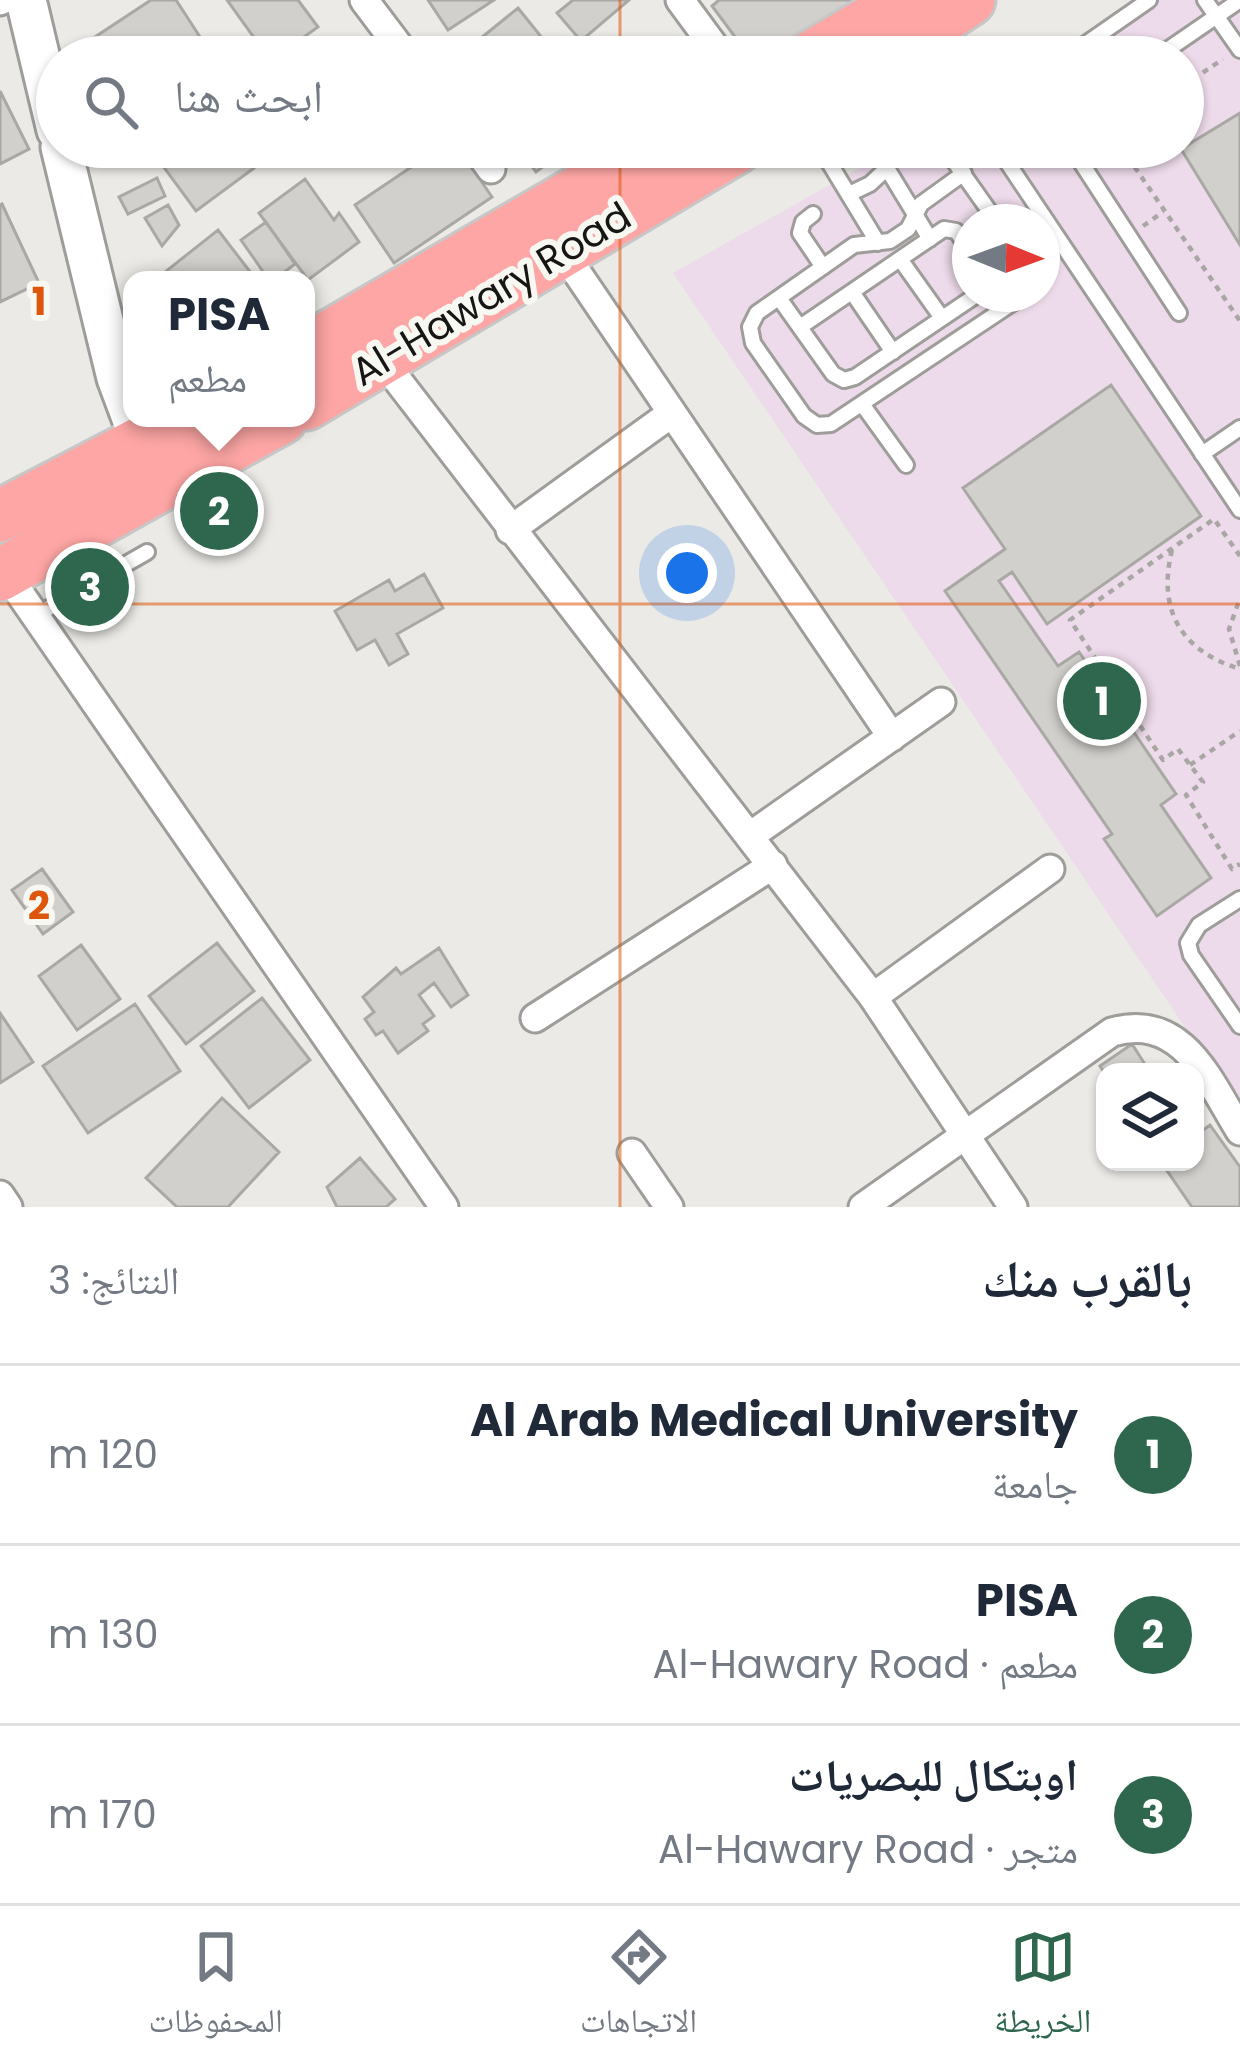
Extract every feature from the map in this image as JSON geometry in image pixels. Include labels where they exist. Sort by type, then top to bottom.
[{"type":"highway","points":[[911,33],[969,0]]},
{"type":"highway","name":"Al-Hawary Road","points":[[315,345],[620,168]]},
{"type":"highway","name":"Al-Hawary Road","points":[[315,399],[702,168]]},
{"type":"highway","points":[[0,516],[173,427]]},
{"type":"highway","points":[[3,574],[265,427]]},
{"type":"main road","points":[[26,0],[36,42]]},
{"type":"main road","points":[[66,168],[123,398]]},
{"type":"main road","points":[[135,427],[142,445]]},
{"type":"street","points":[[364,0],[391,36]]},
{"type":"street","points":[[680,0],[706,36]]},
{"type":"street","points":[[563,252],[892,737]]},
{"type":"street","points":[[382,360],[873,998],[1013,1207]]},
{"type":"street","points":[[510,530],[672,413]]},
{"type":"street","points":[[3,574],[445,1207]]},
{"type":"street","points":[[750,836],[941,702]]},
{"type":"street","points":[[535,1018],[773,865]]},
{"type":"street","points":[[873,998],[1050,869]]},
{"type":"street","points":[[863,1207],[1112,1032],[1134,1026],[1154,1028],[1195,1058],[1240,1131]]},
{"type":"street","points":[[632,1153],[669,1207]]},
{"type":"street","points":[[0,1196],[8,1207]]},
{"type":"lane","points":[[1097,36],[1149,0]]},
{"type":"lane","points":[[1204,0],[1232,54]]},
{"type":"lane","points":[[1187,36],[1240,0]]},
{"type":"lane","points":[[830,168],[878,243]]},
{"type":"lane","points":[[960,168],[985,204]]},
{"type":"lane","points":[[1011,168],[1240,510]]},
{"type":"lane","points":[[1084,168],[1179,314]]},
{"type":"lane","points":[[849,194],[885,170],[930,239]]},
{"type":"lane","points":[[964,173],[921,204],[908,229],[890,241],[860,242],[757,314],[750,335],[804,416],[817,425],[831,424],[999,312]]},
{"type":"lane","points":[[813,214],[802,222],[800,233],[824,267]]},
{"type":"lane","points":[[800,326],[930,239],[952,230]]},
{"type":"lane","points":[[900,259],[942,318]]},
{"type":"lane","points":[[851,292],[893,352]]},
{"type":"lane","points":[[779,298],[833,374],[844,380],[952,311]]},
{"type":"lane","points":[[862,404],[907,465]]},
{"type":"lane","points":[[1202,454],[1240,428]]},
{"type":"lane","points":[[35,616],[147,552]]},
{"type":"lane","points":[[1237,907],[1193,930],[1188,943],[1191,955],[1240,1026]]},
{"type":"path","points":[[1204,72],[1232,54]]},
{"type":"path","points":[[1135,168],[1240,321]]},
{"type":"path","points":[[1128,236],[1165,211]]},
{"type":"path","points":[[1240,556],[1214,518],[1070,620],[1163,760],[1178,749],[1203,782],[1186,794],[1232,869],[1240,864]]},
{"type":"path","points":[[1172,548],[1168,596],[1179,627],[1198,651],[1240,668]]},
{"type":"path","points":[[1240,598],[1229,629],[1240,668]]},
{"type":"path","points":[[1190,765],[1240,731]]},
{"type":"shaded area","points":[[1149,0],[1240,0],[1240,1108],[673,273],[860,168],[1204,168],[1204,36],[1091,36]]},
{"type":"building","points":[[151,0],[176,0],[199,36],[97,36]]},
{"type":"building","points":[[227,0],[298,0],[318,27],[305,36],[253,36]]},
{"type":"building","points":[[428,0],[494,0],[448,30]]},
{"type":"building","points":[[573,0],[629,0],[587,36],[577,36],[557,13]]},
{"type":"building","points":[[719,0],[868,0],[819,36],[734,36],[712,6]]},
{"type":"building","points":[[518,8],[541,36],[483,36]]},
{"type":"building","points":[[0,91],[29,149],[0,164]]},
{"type":"building","points":[[1240,113],[1240,245],[1193,168],[1204,168],[1204,135]]},
{"type":"building","points":[[164,168],[254,168],[196,211]]},
{"type":"building","points":[[410,168],[472,168],[492,197],[394,263],[355,205]]},
{"type":"building","points":[[157,178],[165,196],[128,214],[119,197]]},
{"type":"building","points":[[305,179],[334,220],[339,213],[359,242],[315,275],[315,271],[301,271],[259,213]]},
{"type":"building","points":[[0,205],[39,283],[0,302]]},
{"type":"building","points":[[168,205],[179,225],[162,246],[145,218]]},
{"type":"building","points":[[266,222],[295,264],[286,271],[263,271],[241,240]]},
{"type":"building","points":[[218,230],[249,271],[166,271]]},
{"type":"building","points":[[1111,385],[1201,516],[1047,624],[1012,572],[999,581],[1058,666],[1079,652],[1176,794],[1161,805],[1211,878],[1157,916],[1104,839],[1112,834],[945,591],[1005,549],[963,488]]},
{"type":"building","points":[[424,574],[443,608],[397,634],[408,654],[389,665],[375,640],[357,650],[335,611],[389,580],[395,591]]},
{"type":"building","points":[[42,869],[73,912],[43,934],[12,890]]},
{"type":"building","points":[[217,943],[254,991],[186,1044],[149,996]]},
{"type":"building","points":[[81,945],[120,999],[77,1030],[39,976]]},
{"type":"building","points":[[439,948],[468,995],[451,1007],[434,983],[419,995],[434,1016],[423,1024],[428,1031],[398,1053],[383,1031],[376,1035],[365,1019],[374,1012],[363,997],[396,968],[401,974]]},
{"type":"building","points":[[262,998],[310,1060],[249,1108],[201,1046]]},
{"type":"building","points":[[135,1004],[180,1071],[88,1133],[43,1066]]},
{"type":"building","points":[[0,1013],[33,1062],[0,1083]]},
{"type":"building","points":[[1132,1044],[1144,1063],[1104,1063]]},
{"type":"building","points":[[222,1098],[279,1152],[228,1207],[177,1207],[146,1178]]},
{"type":"building","points":[[1210,1125],[1240,1167],[1240,1207],[1192,1207],[1167,1171],[1204,1171],[1204,1129]]},
{"type":"building","points":[[360,1158],[395,1199],[386,1207],[337,1207],[327,1187]]},
{"type":"place","name":"PISA","points":[[219,511]]},
{"type":"place","name":"اوبتكال للبصريات","points":[[90,587]]},
{"type":"place","name":"Al Arab Medical University","points":[[1102,701]]}]
